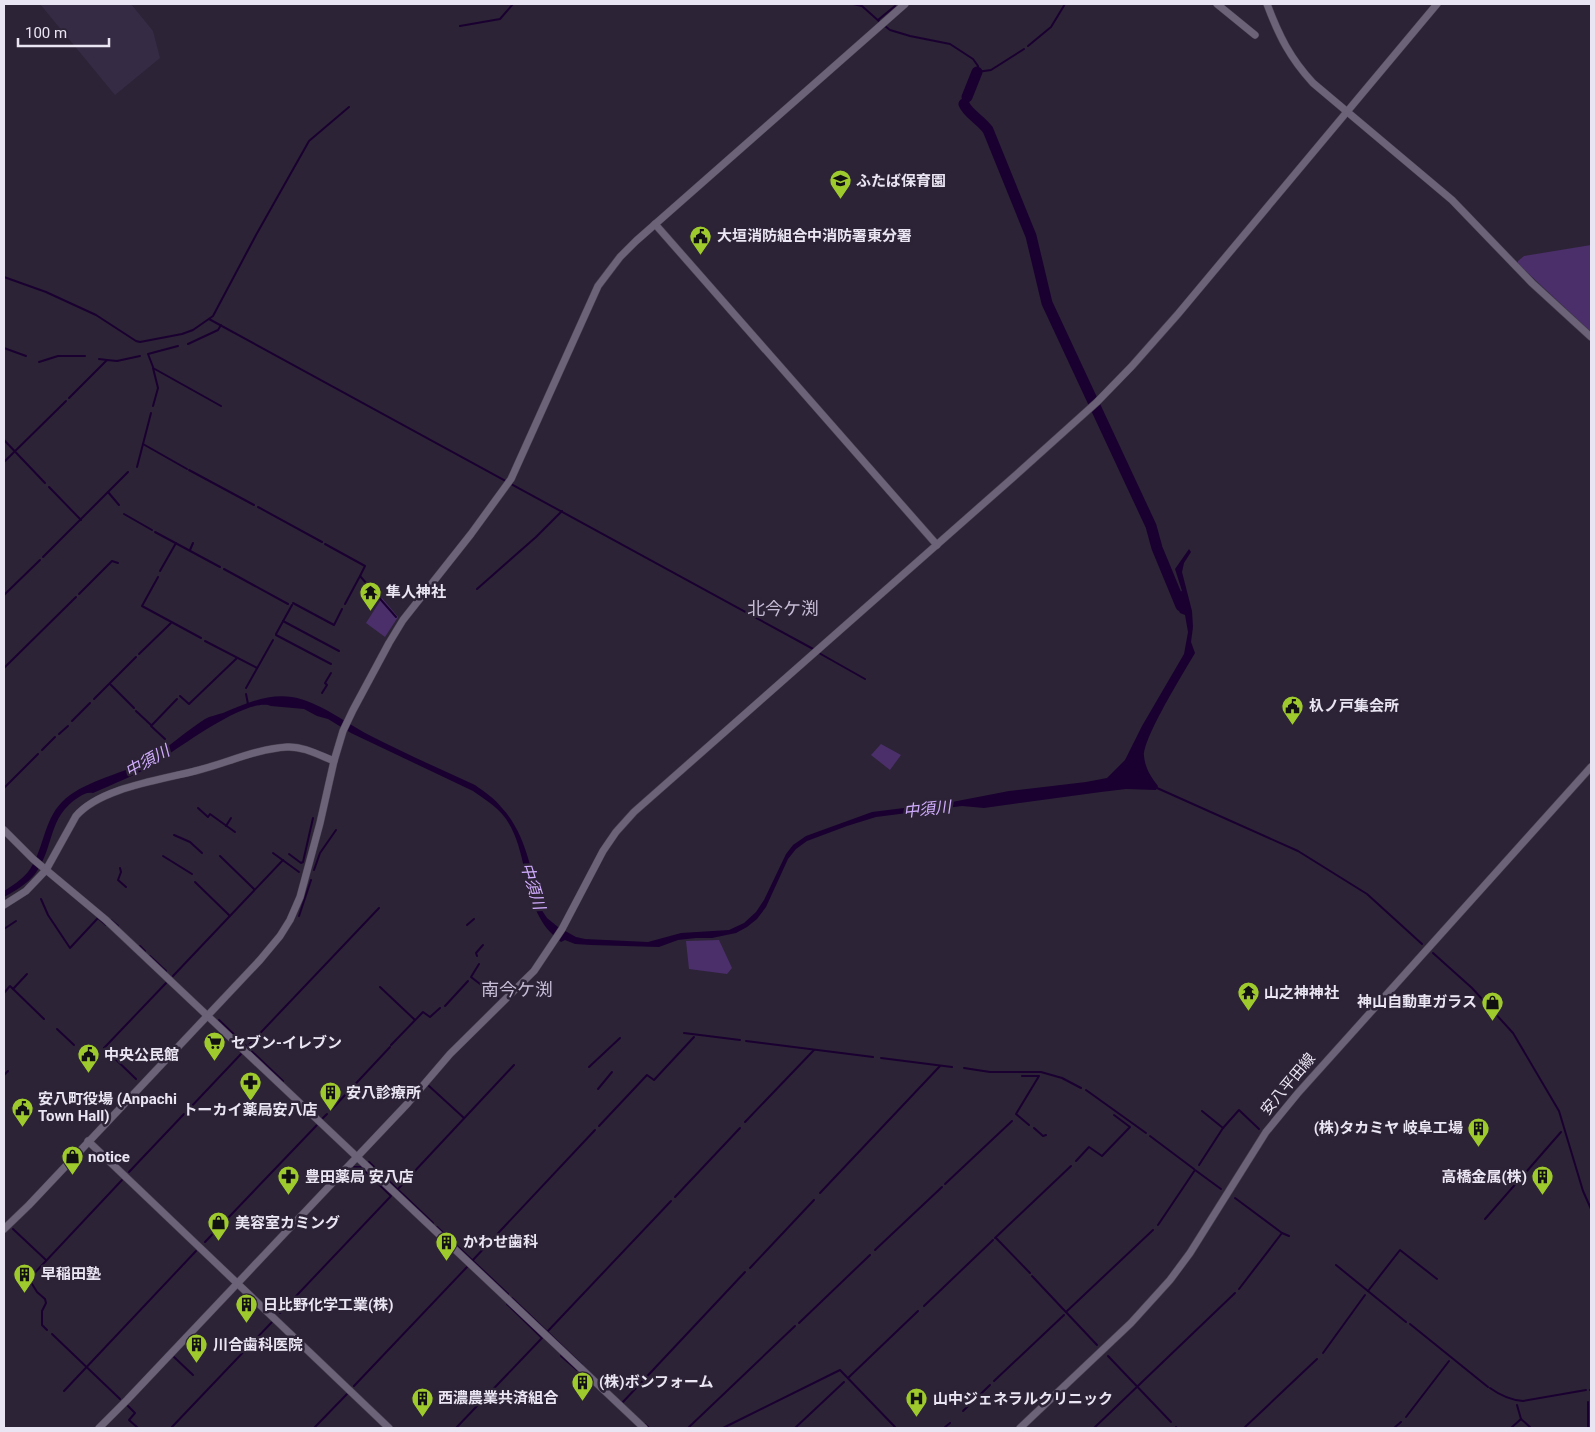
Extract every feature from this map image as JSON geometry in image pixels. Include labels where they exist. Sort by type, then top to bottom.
[{"type":"street","points":[[4,1229],[29,1205],[260,960],[280,936],[290,920],[300,897],[343,732],[388,643],[403,620],[511,480],[601,280],[620,257],[655,224],[905,4]]},
{"type":"street","points":[[1217,4],[1255,35]]},
{"type":"street","points":[[1268,4],[1284,45],[1300,69],[1313,83],[1452,200],[1532,283],[1591,337]]},
{"type":"street","points":[[99,1428],[408,1104],[450,1054],[534,971],[562,929],[603,851],[616,832],[634,812],[937,545],[1094,404],[1132,366],[1281,192],[1437,4]]},
{"type":"street","points":[[655,224],[937,545]]},
{"type":"street","points":[[4,904],[26,891],[44,869],[76,816],[85,806],[105,796],[273,749],[288,747],[306,750],[334,761]]},
{"type":"street","name":"安八平田線","points":[[1020,1428],[1150,1304],[1190,1253],[1266,1132],[1292,1100],[1591,767]]},
{"type":"street","points":[[4,830],[44,869],[101,915],[644,1428]]},
{"type":"street","points":[[88,1142],[389,1428]]},
{"type":"shaded area","points":[[40,4],[131,4],[153,31],[160,58],[115,95]]},
{"type":"shaded area","points":[[1591,245],[1591,332],[1518,264],[1518,261],[1524,256]]},
{"type":"shaded area","points":[[382,598],[398,617],[385,637],[366,623]]},
{"type":"shaded area","points":[[881,744],[901,755],[890,770],[871,755]]},
{"type":"shaded area","points":[[719,940],[732,968],[727,974],[689,969],[686,941]]},
{"type":"water","name":"中須川","points":[[1189,549],[1191,552],[1184,563],[1182,572],[1192,611],[1193,627],[1191,642],[1195,653],[1165,705],[1145,747],[1144,756],[1146,764],[1158,786],[1156,790],[1126,789],[984,808],[962,806],[876,817],[847,826],[807,841],[796,849],[788,859],[766,907],[757,919],[736,933],[712,938],[678,940],[659,947],[575,944],[565,940],[561,942],[552,934],[540,918],[530,894],[513,830],[503,815],[491,804],[473,791],[351,733],[328,719],[304,709],[260,705],[246,709],[211,726],[138,773],[93,793],[87,793],[79,797],[61,814],[46,853],[32,878],[17,890],[4,897],[4,891],[28,872],[37,855],[51,818],[62,802],[70,795],[92,783],[150,759],[207,718],[257,700],[283,696],[312,703],[382,742],[475,785],[490,796],[510,819],[523,843],[541,909],[547,918],[558,927],[576,937],[648,942],[681,933],[729,930],[744,923],[756,912],[764,900],[786,854],[793,845],[806,836],[872,812],[952,802],[1009,791],[1107,778],[1125,760],[1142,726],[1184,654],[1188,632],[1185,615],[1180,613],[1172,595],[1182,591],[1175,569]]},
{"type":"waterway","points":[[460,26],[500,19],[513,4]]},
{"type":"waterway","points":[[853,4],[862,6],[881,23]]},
{"type":"waterway","points":[[1028,46],[1051,27],[1065,4]]},
{"type":"waterway","points":[[878,20],[895,6]]},
{"type":"waterway","points":[[885,26],[890,30],[910,36],[950,44],[973,59],[978,66],[977,72],[991,70],[1024,49]]},
{"type":"waterway","points":[[967,97],[977,72]]},
{"type":"waterway","points":[[964,104],[988,130],[1031,236],[1047,303],[1151,526],[1157,548],[1181,606]]},
{"type":"waterway","points":[[4,277],[46,292],[96,315],[136,341],[140,342],[182,334],[193,330],[213,316],[309,141],[349,107]]},
{"type":"waterway","points":[[209,319],[815,650]]},
{"type":"waterway","points":[[188,344],[218,330],[221,325]]},
{"type":"waterway","points":[[153,367],[148,354],[178,346]]},
{"type":"waterway","points":[[4,348],[26,356]]},
{"type":"waterway","points":[[39,362],[58,356],[85,356]]},
{"type":"waterway","points":[[69,398],[107,360],[117,361],[140,356]]},
{"type":"waterway","points":[[99,359],[107,360]]},
{"type":"waterway","points":[[153,406],[158,388],[153,368],[221,406]]},
{"type":"waterway","points":[[4,462],[66,401]]},
{"type":"waterway","points":[[151,413],[143,444],[187,469]]},
{"type":"waterway","points":[[4,440],[45,483]]},
{"type":"waterway","points":[[137,467],[143,444]]},
{"type":"waterway","points":[[189,470],[254,505]]},
{"type":"waterway","points":[[43,557],[128,472]]},
{"type":"waterway","points":[[49,487],[81,520]]},
{"type":"waterway","points":[[108,492],[119,505]]},
{"type":"waterway","points":[[258,507],[322,542]]},
{"type":"waterway","points":[[477,589],[536,537],[562,511]]},
{"type":"waterway","points":[[124,514],[152,530]]},
{"type":"waterway","points":[[155,532],[220,567]]},
{"type":"waterway","points":[[160,571],[176,543]]},
{"type":"waterway","points":[[190,550],[193,543]]},
{"type":"waterway","points":[[325,544],[365,566],[360,576]]},
{"type":"waterway","points":[[4,595],[40,560]]},
{"type":"waterway","points":[[79,594],[112,561],[118,563]]},
{"type":"waterway","points":[[224,569],[288,604]]},
{"type":"waterway","points":[[345,604],[360,576],[396,617]]},
{"type":"waterway","points":[[158,577],[142,606],[201,638]]},
{"type":"waterway","points":[[4,668],[76,597]]},
{"type":"waterway","points":[[293,603],[334,625],[342,609]]},
{"type":"waterway","points":[[276,634],[292,605]]},
{"type":"waterway","points":[[283,621],[339,651]]},
{"type":"waterway","points":[[139,654],[171,623]]},
{"type":"waterway","points":[[276,635],[331,664]]},
{"type":"waterway","points":[[246,688],[273,640]]},
{"type":"waterway","points":[[205,641],[257,668]]},
{"type":"waterway","points":[[819,653],[865,679]]},
{"type":"waterway","points":[[94,699],[136,657]]},
{"type":"waterway","points":[[180,696],[189,704],[237,658]]},
{"type":"waterway","points":[[322,693],[331,673]]},
{"type":"waterway","points":[[110,684],[134,708]]},
{"type":"waterway","points":[[246,694],[248,704]]},
{"type":"waterway","name":"中須川","points":[[165,739],[151,726],[177,699]]},
{"type":"waterway","points":[[72,721],[90,703]]},
{"type":"waterway","points":[[136,711],[151,725]]},
{"type":"waterway","points":[[59,734],[68,726]]},
{"type":"waterway","points":[[42,750],[55,737]]},
{"type":"waterway","points":[[4,788],[38,754]]},
{"type":"waterway","points":[[1157,788],[1298,851],[1367,894],[1422,944]]},
{"type":"waterway","points":[[198,808],[208,817],[210,814],[235,832]]},
{"type":"waterway","points":[[226,826],[231,818]]},
{"type":"waterway","points":[[289,854],[301,863],[303,862],[313,818]]},
{"type":"waterway","points":[[314,870],[320,853],[336,830]]},
{"type":"waterway","points":[[174,835],[190,842],[202,853]]},
{"type":"waterway","points":[[273,853],[299,872]]},
{"type":"waterway","points":[[163,856],[192,874]]},
{"type":"waterway","points":[[220,856],[254,889]]},
{"type":"waterway","points":[[173,976],[283,860]]},
{"type":"waterway","points":[[120,868],[121,872],[118,880],[126,887]]},
{"type":"waterway","points":[[299,916],[311,880]]},
{"type":"waterway","points":[[195,882],[230,916]]},
{"type":"waterway","points":[[41,899],[48,915],[70,948],[98,918],[106,925]]},
{"type":"waterway","points":[[247,1047],[379,908]]},
{"type":"waterway","points":[[467,925],[474,919]]},
{"type":"waterway","points":[[111,920],[118,926]]},
{"type":"waterway","points":[[4,929],[16,921]]},
{"type":"waterway","points":[[477,956],[476,953],[483,945]]},
{"type":"waterway","points":[[140,946],[145,951]]},
{"type":"waterway","points":[[1433,953],[1472,988],[1513,1033],[1559,1111],[1583,1191],[1591,1209]]},
{"type":"waterway","points":[[150,956],[166,971]]},
{"type":"waterway","points":[[479,964],[471,977],[498,998]]},
{"type":"waterway","points":[[13,989],[27,974]]},
{"type":"waterway","points":[[445,1006],[468,981]]},
{"type":"waterway","points":[[136,1079],[104,1048],[167,982]]},
{"type":"waterway","points":[[4,993],[10,986],[44,1019]]},
{"type":"waterway","points":[[380,987],[415,1020]]},
{"type":"waterway","points":[[391,1045],[423,1012],[430,1017],[440,1008]]},
{"type":"waterway","points":[[219,1020],[283,1081]]},
{"type":"waterway","points":[[57,1029],[74,1045]]},
{"type":"waterway","points":[[684,1033],[740,1040]]},
{"type":"waterway","points":[[599,1126],[647,1075],[654,1080],[694,1037]]},
{"type":"waterway","points":[[589,1067],[620,1038]]},
{"type":"waterway","points":[[746,1041],[873,1057]]},
{"type":"waterway","points":[[332,1109],[390,1047]]},
{"type":"waterway","points":[[745,1122],[814,1050]]},
{"type":"waterway","points":[[188,1110],[241,1054]]},
{"type":"waterway","points":[[881,1058],[952,1067]]},
{"type":"waterway","points":[[398,1189],[514,1065]]},
{"type":"waterway","points":[[820,1193],[940,1066]]},
{"type":"waterway","points":[[964,1068],[990,1072],[1041,1072],[1062,1078],[1081,1088]]},
{"type":"waterway","points":[[4,1075],[8,1071]]},
{"type":"waterway","points":[[598,1089],[612,1072]]},
{"type":"waterway","points":[[1022,1076],[1039,1076],[1016,1114],[1029,1125]]},
{"type":"waterway","points":[[429,1086],[464,1118]]},
{"type":"waterway","points":[[1086,1090],[1146,1133]]},
{"type":"waterway","points":[[1199,1165],[1223,1128],[1239,1110],[1259,1129]]},
{"type":"waterway","points":[[1202,1111],[1223,1128]]},
{"type":"waterway","points":[[129,1172],[184,1114]]},
{"type":"waterway","points":[[322,1119],[327,1114]]},
{"type":"waterway","points":[[1076,1161],[1089,1147],[1102,1156],[1130,1127],[1114,1115]]},
{"type":"waterway","points":[[945,1184],[1012,1121]]},
{"type":"waterway","points":[[205,1242],[317,1125]]},
{"type":"waterway","points":[[675,1197],[740,1128]]},
{"type":"waterway","points":[[1034,1128],[1043,1136],[1046,1135]]},
{"type":"waterway","points":[[472,1261],[595,1130]]},
{"type":"waterway","points":[[1485,1219],[1561,1132]]},
{"type":"waterway","points":[[1150,1136],[1194,1169]]},
{"type":"waterway","points":[[369,1162],[433,1223]]},
{"type":"waterway","points":[[995,1238],[1071,1166]]},
{"type":"waterway","points":[[280,1313],[391,1196],[361,1167],[354,1167]]},
{"type":"waterway","points":[[1158,1225],[1195,1170],[1221,1189]]},
{"type":"waterway","points":[[47,1330],[42,1325],[42,1311],[46,1303],[45,1299],[37,1292],[29,1279],[122,1180]]},
{"type":"waterway","points":[[875,1250],[942,1187]]},
{"type":"waterway","points":[[1235,1198],[1282,1233],[1239,1289]]},
{"type":"waterway","points":[[750,1268],[814,1200]]},
{"type":"waterway","points":[[547,1332],[671,1201]]},
{"type":"waterway","points":[[437,1227],[508,1294]]},
{"type":"waterway","points":[[13,1229],[46,1260]]},
{"type":"waterway","points":[[1066,1312],[1153,1230]]},
{"type":"waterway","points":[[1282,1233],[1289,1236]]},
{"type":"waterway","points":[[996,1238],[1030,1273]]},
{"type":"waterway","points":[[924,1306],[993,1240]]},
{"type":"waterway","points":[[1368,1291],[1400,1250],[1437,1279]]},
{"type":"waterway","points":[[64,1391],[196,1251]]},
{"type":"waterway","points":[[799,1323],[870,1255]]},
{"type":"waterway","points":[[1336,1265],[1406,1322]]},
{"type":"waterway","points":[[354,1386],[467,1267]]},
{"type":"waterway","points":[[622,1403],[745,1272]]},
{"type":"waterway","points":[[1032,1276],[1097,1345]]},
{"type":"waterway","points":[[1094,1428],[1235,1293]]},
{"type":"waterway","points":[[1323,1353],[1365,1295]]},
{"type":"waterway","points":[[512,1298],[582,1365]]},
{"type":"waterway","points":[[456,1428],[542,1338],[507,1304]]},
{"type":"waterway","points":[[848,1378],[918,1311]]},
{"type":"waterway","points":[[994,1381],[1064,1315]]},
{"type":"waterway","points":[[171,1428],[272,1322]]},
{"type":"waterway","points":[[1410,1324],[1488,1387]]},
{"type":"waterway","points":[[688,1428],[795,1326]]},
{"type":"waterway","points":[[52,1334],[120,1399]]},
{"type":"waterway","points":[[561,1356],[577,1370]]},
{"type":"waterway","points":[[1108,1356],[1171,1422]]},
{"type":"waterway","points":[[174,1357],[193,1375]]},
{"type":"waterway","points":[[1244,1428],[1317,1359]]},
{"type":"waterway","points":[[1406,1417],[1449,1361]]},
{"type":"waterway","points":[[723,1428],[840,1370],[896,1428]]},
{"type":"waterway","points":[[795,1428],[844,1382]]},
{"type":"waterway","points":[[963,1411],[990,1385]]},
{"type":"waterway","points":[[1490,1388],[1506,1397],[1523,1401],[1586,1390]]},
{"type":"waterway","points":[[314,1428],[348,1393]]},
{"type":"waterway","points":[[1588,1402],[1588,1427]]},
{"type":"waterway","points":[[1517,1405],[1521,1419],[1531,1428]]},
{"type":"waterway","points":[[128,1406],[135,1413],[129,1420],[138,1428]]},
{"type":"waterway","points":[[1511,1428],[1521,1419]]},
{"type":"waterway","points":[[1394,1428],[1401,1422]]},
{"type":"waterway","points":[[944,1428],[950,1423]]},
{"type":"waterway","points":[[645,1424],[649,1428]]},
{"type":"place","name":"ふたば保育園","points":[[840,200]]},
{"type":"place","name":"大垣消防組合中消防署東分署","points":[[701,255]]},
{"type":"place","name":"隼人神社","points":[[370,611]]},
{"type":"place","name":"杁ノ戸集会所","points":[[1293,725]]},
{"type":"place","name":"山之神神社","points":[[1248,1012]]},
{"type":"place","name":"神山自動車ガラス","points":[[1493,1021]]},
{"type":"place","name":"セブン-イレブン","points":[[215,1062]]},
{"type":"place","name":"中央公民館","points":[[88,1074]]},
{"type":"place","name":"トーカイ薬局安八店","points":[[250,1101]]},
{"type":"place","name":"安八診療所","points":[[330,1112]]},
{"type":"place","name":"安八町役場 (Anpachi Town Hall)","points":[[22,1127]]},
{"type":"place","name":"(株)タカミヤ 岐阜工場","points":[[1479,1147]]},
{"type":"place","name":"notice","points":[[72,1176]]},
{"type":"place","name":"豊田薬局 安八店","points":[[289,1196]]},
{"type":"place","name":"高橋金属(株)","points":[[1543,1196]]},
{"type":"place","name":"美容室カミング","points":[[219,1242]]},
{"type":"place","name":"かわせ歯科","points":[[447,1261]]},
{"type":"place","name":"早稲田塾","points":[[25,1293]]},
{"type":"place","name":"日比野化学工業(株)","points":[[247,1324]]},
{"type":"place","name":"川合歯科医院","points":[[197,1364]]},
{"type":"place","name":"(株)ボンフォーム","points":[[583,1401]]},
{"type":"place","name":"西濃農業共済組合","points":[[422,1417]]},
{"type":"place","name":"山中ジェネラルクリニック","points":[[917,1418]]},
{"type":"district","name":"北今ケ渕","points":[[783,608]]},
{"type":"district","name":"南今ケ渕","points":[[517,989]]}]
